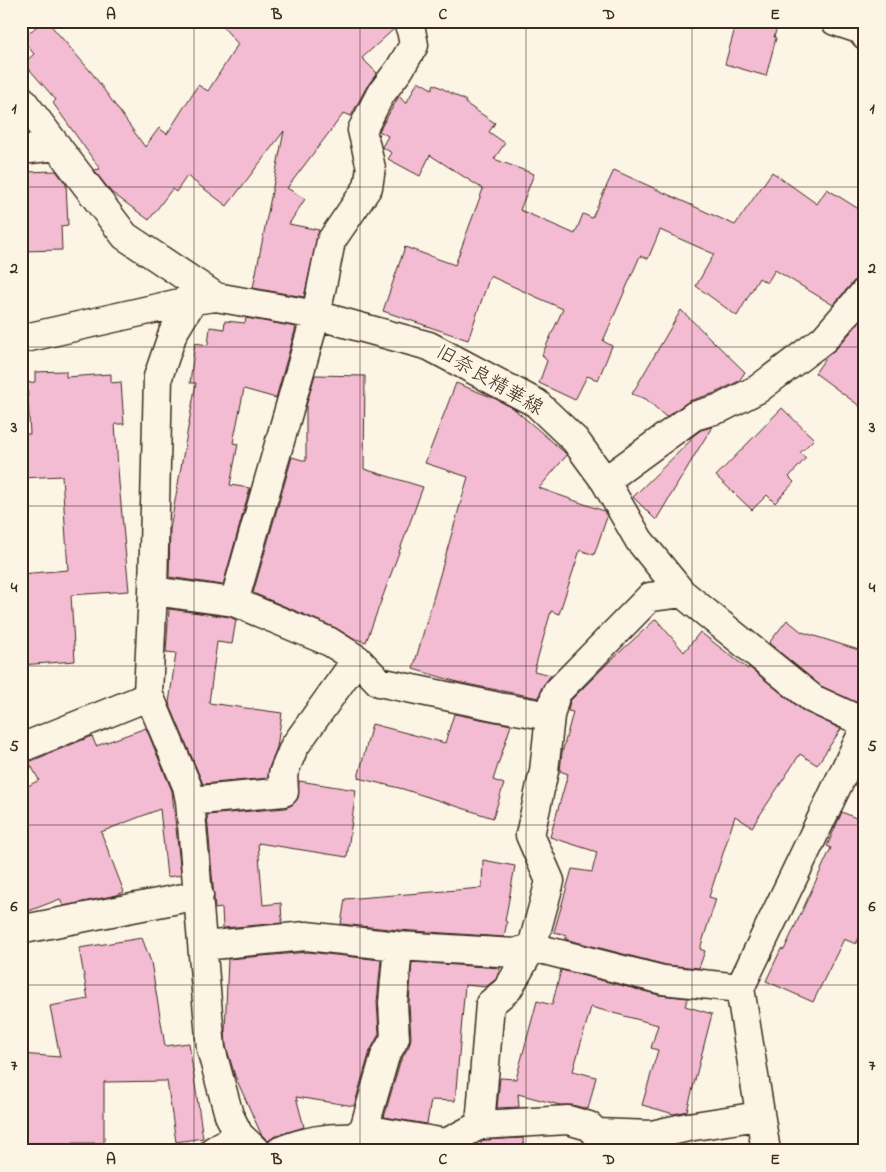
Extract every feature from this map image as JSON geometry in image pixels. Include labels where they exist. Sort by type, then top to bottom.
[{"type":"street","points":[[234,602],[316,315],[331,241],[368,187],[371,168],[362,130],[380,94],[399,70],[414,45],[407,21]]},
{"type":"street","points":[[836,21],[864,29]]},
{"type":"street","points":[[21,99],[125,236],[204,299],[173,333],[158,377],[153,591],[148,692],[187,786],[199,895],[211,1049],[229,1116],[248,1143],[213,1151]]},
{"type":"street","points":[[21,150],[57,146]]},
{"type":"street","points":[[605,481],[694,416],[721,408],[758,388],[824,339],[865,292]]},
{"type":"street","name":"旧奈良精華線","points":[[21,339],[204,299],[316,315],[428,346],[536,403],[575,440],[605,481],[639,540],[682,593],[813,699],[865,722]]},
{"type":"street","points":[[153,591],[234,602],[330,642],[357,659],[379,682],[499,708],[550,716]]},
{"type":"street","points":[[480,1125],[490,1004],[508,989],[532,947],[550,881],[530,835],[544,771],[550,716],[556,693],[650,597],[682,593]]},
{"type":"street","points":[[190,801],[284,792],[283,774],[294,747],[357,659]]},
{"type":"street","points":[[21,748],[140,700],[148,692]]},
{"type":"street","points":[[766,1151],[740,988],[865,728]]},
{"type":"street","points":[[22,933],[199,895]]},
{"type":"street","points":[[203,946],[306,936],[398,946],[515,953],[532,947],[663,980],[740,988]]},
{"type":"street","points":[[280,1151],[303,1142],[332,1138],[353,1138],[364,1129],[385,1056],[395,1038],[393,1003],[398,946]]},
{"type":"street","points":[[364,1129],[445,1147],[480,1125],[568,1120],[589,1126],[596,1133],[652,1135],[688,1127],[760,1116]]},
{"type":"building","points":[[43,21],[47,21],[92,73],[145,147],[159,128],[167,134],[198,85],[208,91],[238,44],[218,21],[392,21],[394,29],[362,58],[377,73],[366,88],[351,116],[344,113],[287,188],[305,199],[289,224],[319,230],[304,297],[253,288],[284,131],[227,206],[187,176],[176,192],[172,189],[149,220],[111,192],[94,170],[100,169],[53,103],[56,100],[24,63],[34,54],[22,39]]},
{"type":"building","points":[[737,21],[779,21],[766,76],[725,64]]},
{"type":"building","points":[[418,81],[432,89],[434,84],[466,101],[465,103],[495,123],[489,132],[505,143],[494,159],[534,174],[520,210],[575,234],[583,214],[592,218],[614,170],[735,225],[772,172],[817,204],[827,189],[865,213],[865,277],[860,277],[854,281],[833,305],[775,270],[767,283],[759,278],[737,316],[696,286],[714,254],[660,230],[648,259],[640,256],[603,341],[612,346],[598,380],[587,376],[575,400],[539,383],[547,361],[542,355],[563,309],[490,276],[468,340],[383,311],[405,247],[455,265],[483,189],[430,155],[420,176],[388,159],[392,153],[382,147],[388,136],[379,131],[399,96],[406,104]]},
{"type":"building","points":[[56,171],[66,184],[68,225],[61,226],[62,250],[21,251],[21,180],[25,180],[25,172]]},
{"type":"building","points":[[681,310],[745,372],[739,381],[715,393],[689,401],[666,417],[646,399],[632,394]]},
{"type":"building","points":[[865,316],[865,410],[815,373],[827,356],[836,349]]},
{"type":"building","points":[[246,318],[296,327],[276,398],[244,389],[233,443],[238,444],[230,485],[250,488],[223,585],[169,577],[170,529],[196,383],[190,383],[195,343],[208,345],[210,327],[224,329],[225,321],[245,323]]},
{"type":"building","points":[[66,371],[66,377],[111,374],[111,383],[121,382],[124,424],[115,424],[129,591],[71,595],[75,661],[21,665],[21,574],[68,570],[62,476],[21,478],[21,434],[30,434],[27,383],[35,382],[35,372]]},
{"type":"building","points":[[315,375],[365,376],[364,469],[423,487],[366,642],[352,638],[336,628],[253,593],[292,457],[306,461],[306,406]]},
{"type":"building","points":[[456,383],[496,399],[514,409],[567,455],[539,488],[604,511],[607,517],[594,555],[580,550],[559,614],[551,611],[534,671],[551,675],[541,689],[539,698],[461,683],[413,669],[468,477],[425,463]]},
{"type":"building","points":[[782,408],[814,439],[800,453],[806,458],[789,477],[794,482],[775,503],[767,495],[752,510],[716,476]]},
{"type":"building","points":[[712,427],[656,520],[633,497],[691,440],[689,439],[701,430]]},
{"type":"building","points":[[169,609],[230,617],[236,620],[232,644],[217,642],[209,703],[282,713],[277,747],[269,768],[268,778],[203,784],[169,703],[176,653],[166,652]]},
{"type":"building","points":[[656,619],[684,652],[700,632],[748,669],[749,667],[803,711],[841,729],[817,765],[800,754],[752,827],[735,816],[709,897],[716,899],[700,949],[705,951],[699,968],[666,965],[565,939],[567,935],[554,932],[572,869],[592,872],[597,852],[550,837],[568,774],[560,771],[562,753],[573,712],[568,711],[570,701]]},
{"type":"building","points":[[787,620],[802,632],[865,652],[865,688],[858,703],[821,686],[769,643]]},
{"type":"building","points":[[454,714],[511,725],[493,780],[504,784],[493,818],[403,789],[358,778],[372,724],[445,743]]},
{"type":"building","points":[[146,728],[172,791],[181,875],[167,877],[160,809],[101,832],[124,892],[63,906],[60,899],[21,914],[21,790],[39,780],[29,762],[92,736],[96,746]]},
{"type":"building","points":[[299,781],[356,790],[347,857],[258,843],[263,905],[281,903],[282,923],[223,928],[222,908],[215,909],[207,815],[285,808],[292,805],[298,798]]},
{"type":"building","points":[[842,812],[865,822],[865,925],[856,944],[844,939],[813,1002],[766,981],[781,949],[784,950],[831,848],[827,846]]},
{"type":"building","points":[[483,860],[515,866],[504,937],[341,924],[345,899],[482,888]]},
{"type":"building","points":[[142,938],[151,962],[165,1046],[189,1043],[203,1138],[176,1142],[167,1081],[104,1082],[104,1143],[21,1143],[21,1054],[60,1057],[50,1006],[88,999],[79,948]]},
{"type":"building","points":[[308,952],[381,960],[377,1002],[379,1034],[370,1051],[354,1106],[296,1097],[304,1127],[275,1136],[268,1141],[261,1134],[235,1076],[226,1046],[228,959]]},
{"type":"building","points":[[412,962],[500,968],[496,979],[486,987],[465,985],[455,1101],[431,1100],[427,1124],[384,1117],[400,1062],[409,1046],[411,1038],[409,1003]]},
{"type":"building","points":[[561,970],[659,995],[688,998],[685,1006],[712,1014],[687,1111],[674,1114],[642,1105],[658,1050],[651,1048],[658,1025],[591,1007],[573,1071],[596,1077],[588,1109],[572,1105],[560,1105],[518,1094],[519,1107],[497,1108],[500,1078],[516,1079],[537,1001],[552,1005]]},
{"type":"building","points":[[523,1138],[524,1151],[481,1151],[481,1142],[484,1140]]}]
